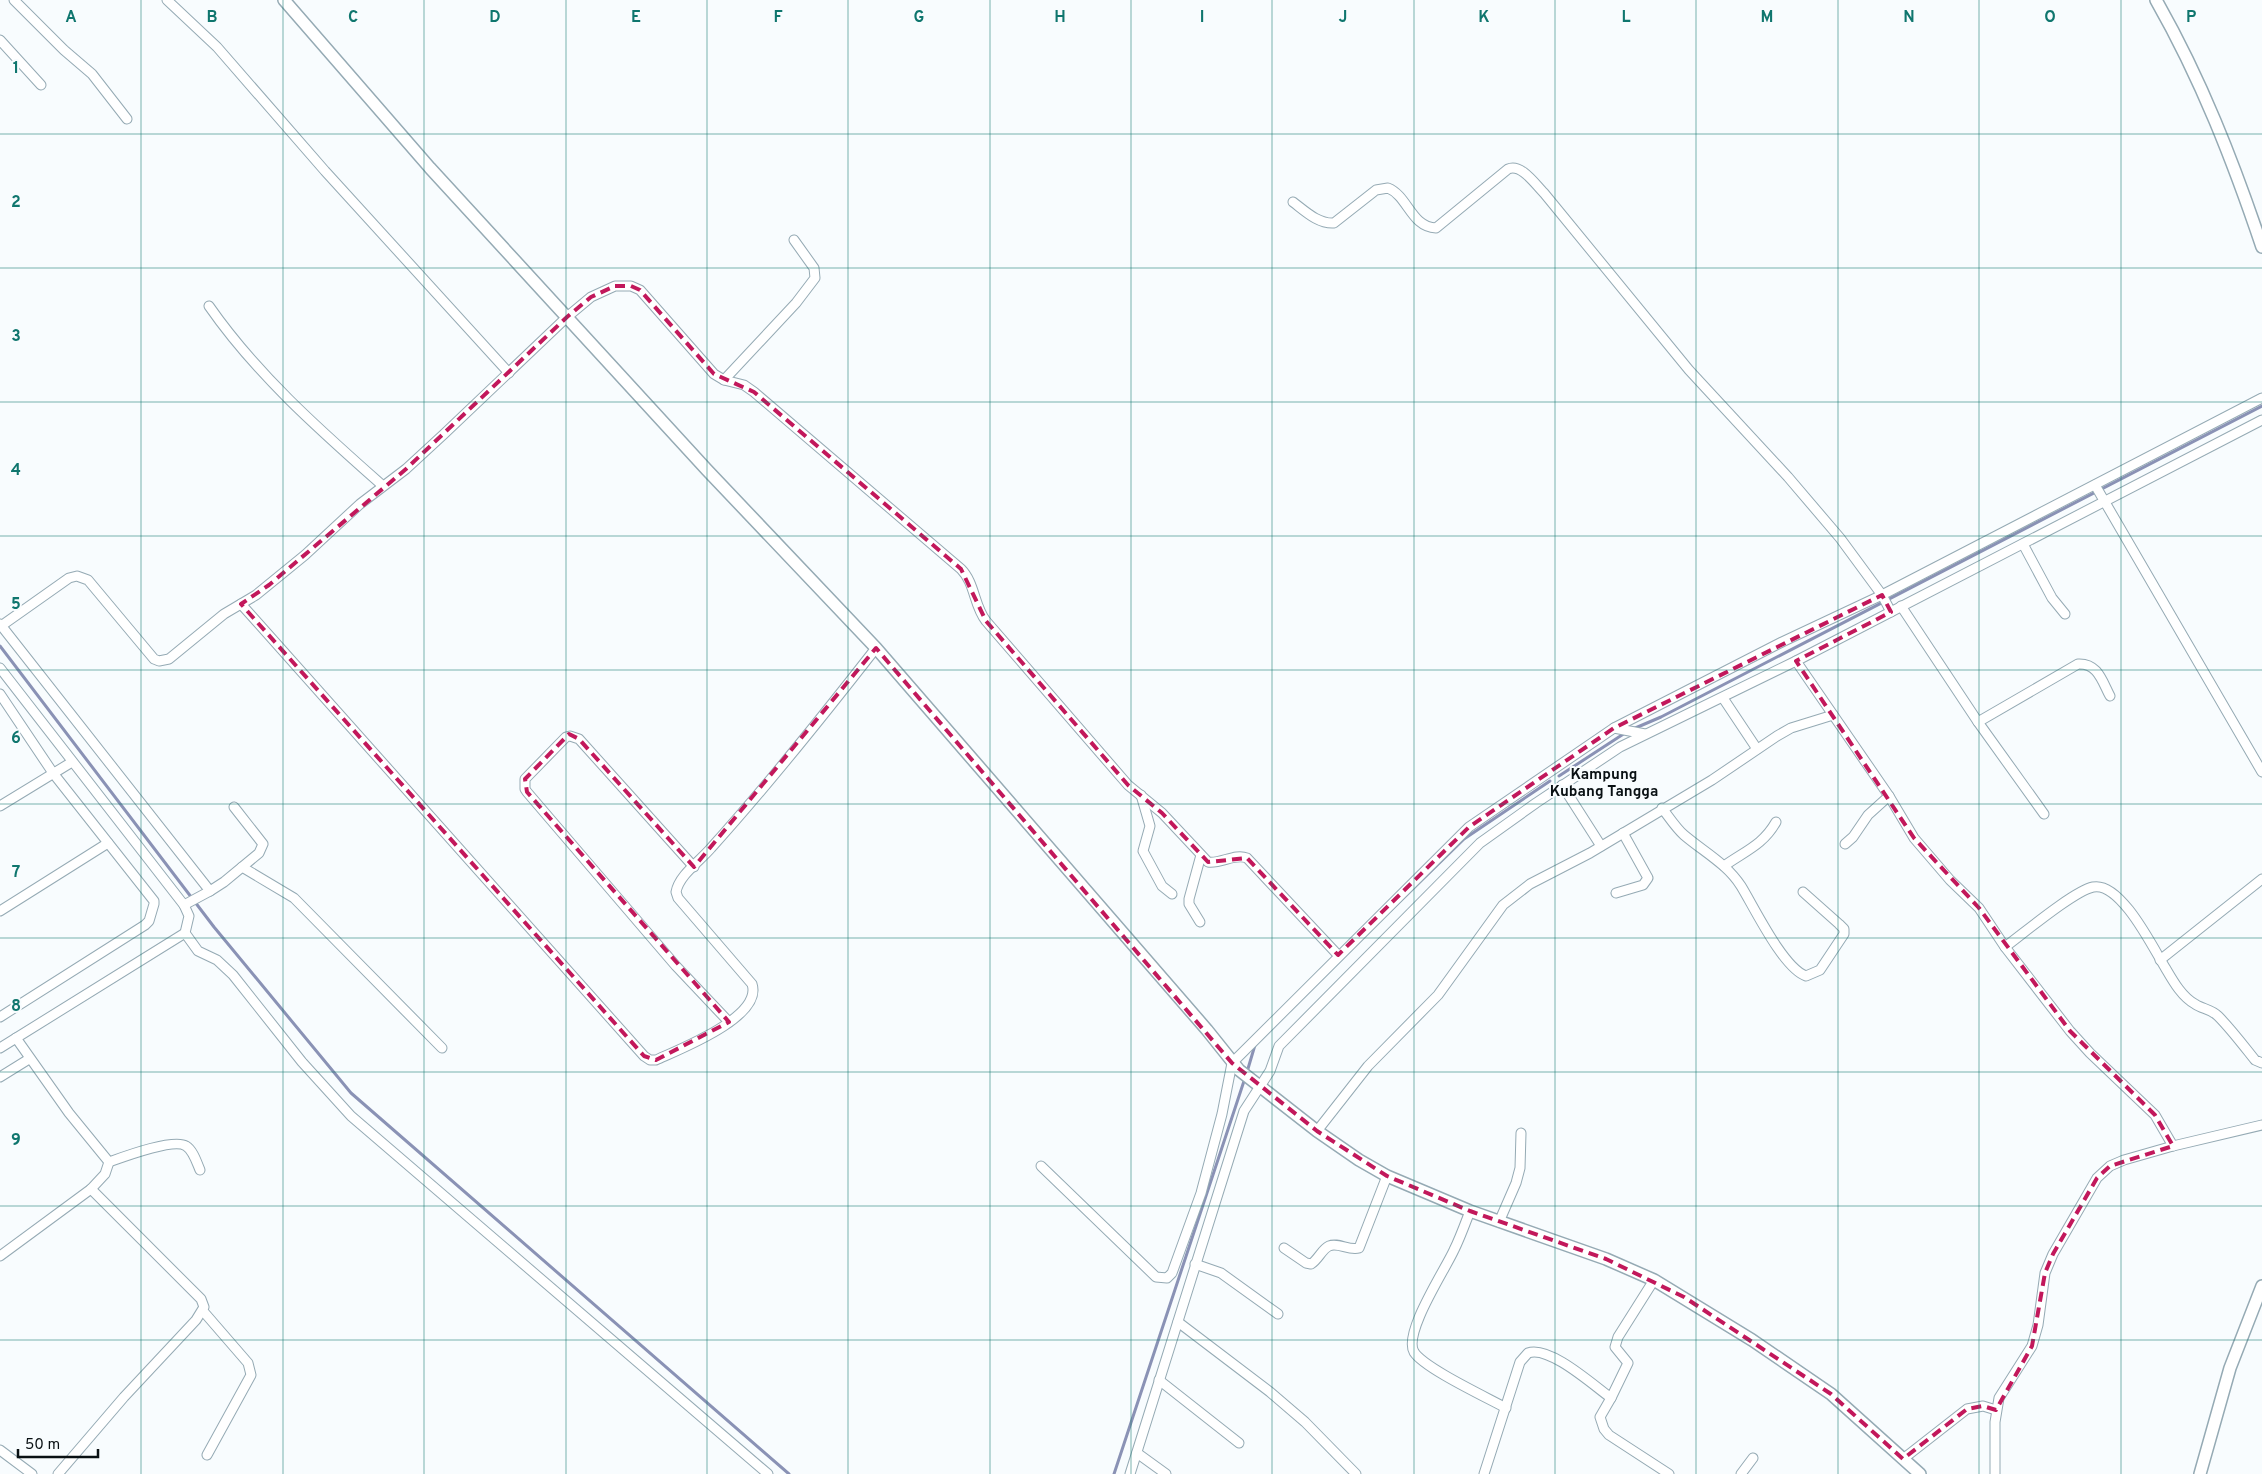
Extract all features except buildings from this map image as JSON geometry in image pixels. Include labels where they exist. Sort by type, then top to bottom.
[{"type":"street","points":[[14,0],[64,50],[92,74],[127,120]]},
{"type":"street","points":[[167,0],[217,47],[324,171],[509,373]]},
{"type":"street","points":[[284,0],[430,168],[707,470],[876,648],[1207,1030],[1236,1066],[1317,1131],[1359,1160],[1387,1176],[1470,1211],[1606,1259],[1654,1280],[1752,1340],[1831,1394],[1920,1474]]},
{"type":"street","points":[[2156,0],[2181,44],[2210,107],[2237,172],[2262,246]]},
{"type":"street","points":[[0,40],[41,85]]},
{"type":"street","points":[[1293,202],[1319,221],[1327,224],[1334,223],[1376,190],[1388,188],[1398,194],[1419,221],[1430,228],[1436,228],[1508,169],[1512,167],[1520,169],[1544,193],[1690,370],[1788,477],[1840,538],[1886,603]]},
{"type":"street","points":[[724,380],[796,303],[815,278],[814,268],[794,240]]},
{"type":"street","points":[[206,893],[1,625],[68,578],[77,576],[88,580],[150,655],[159,661],[164,661],[224,614],[269,585],[444,434],[567,317],[591,297],[614,286],[631,286],[640,290],[714,374],[754,392],[964,571],[970,582],[979,611],[986,622],[1128,785],[1162,812],[1201,855],[1212,862],[1239,856],[1247,858],[1338,956]]},
{"type":"street","points":[[209,306],[224,328],[260,370],[324,433],[383,486]]},
{"type":"street","points":[[1041,1166],[1156,1277],[1167,1278],[1172,1273],[1201,1193],[1236,1066],[1338,956],[1469,827],[1614,728],[1782,642],[1886,603],[1901,606],[2023,544],[2100,493],[2262,398]]},
{"type":"street","points":[[1130,1474],[1244,1110],[1257,1084],[1270,1070],[1275,1053],[1284,1038],[1480,843],[1562,785],[1642,733],[1723,698],[1796,661],[1886,603],[2100,493],[2262,420]]},
{"type":"street","points":[[2100,493],[2262,772]]},
{"type":"street","points":[[2023,544],[2052,598],[2065,614]]},
{"type":"street","points":[[241,604],[647,1058],[656,1060],[704,1038],[729,1022],[750,1004],[753,998],[754,987],[678,898],[676,892],[679,881],[782,766],[876,648]]},
{"type":"street","points":[[1901,606],[1978,722],[2044,814]]},
{"type":"street","points":[[1796,661],[1889,796],[1914,838],[1950,880],[1979,908],[2005,946],[2070,1031],[2090,1053],[2155,1114],[2173,1146]]},
{"type":"street","points":[[1978,722],[2078,664],[2086,663],[2096,670],[2110,696]]},
{"type":"street","points":[[0,668],[72,762],[186,904],[189,916],[186,933],[198,951],[217,960],[233,975],[302,1062],[351,1116],[768,1474]]},
{"type":"street","points":[[3,704],[19,693]]},
{"type":"street","points":[[0,694],[3,704],[53,773],[154,901],[149,921],[0,1017]]},
{"type":"street","points":[[1723,698],[1757,749]]},
{"type":"street","points":[[1317,1131],[1378,1056],[1438,995],[1503,906],[1530,884],[1601,846],[1712,780],[1790,728],[1833,715]]},
{"type":"street","points":[[1614,728],[1642,733]]},
{"type":"street","points":[[694,866],[579,739],[570,736],[566,737],[525,779],[524,789],[526,792],[676,966],[729,1022]]},
{"type":"street","points":[[0,806],[72,762]]},
{"type":"street","points":[[1562,785],[1601,846]]},
{"type":"street","points":[[1141,795],[1150,826],[1143,851],[1159,881],[1172,894]]},
{"type":"street","points":[[1845,844],[1853,837],[1868,815],[1889,796]]},
{"type":"street","points":[[186,904],[206,893],[242,868],[259,853],[263,844],[234,807]]},
{"type":"street","points":[[1662,808],[1682,834],[1724,866],[1740,885],[1762,924],[1783,954],[1796,971],[1806,976],[1820,970],[1844,934],[1844,929],[1803,892]]},
{"type":"street","points":[[1724,866],[1747,850],[1760,844],[1776,822]]},
{"type":"street","points":[[1616,893],[1643,885],[1648,878],[1623,833]]},
{"type":"street","points":[[0,911],[108,843]]},
{"type":"street","points":[[1200,922],[1189,904],[1189,898],[1201,855]]},
{"type":"street","points":[[242,868],[294,898],[442,1048]]},
{"type":"street","points":[[2160,960],[2262,879]]},
{"type":"street","points":[[2005,946],[2072,897],[2094,886],[2103,887],[2112,893],[2136,917],[2160,960],[2186,998],[2217,1015],[2255,1060],[2262,1063]]},
{"type":"street","points":[[0,1048],[186,933]]},
{"type":"street","points":[[16,1038],[29,1060],[68,1113],[109,1162]]},
{"type":"street","points":[[0,1077],[29,1060]]},
{"type":"street","points":[[1995,1474],[1996,1410],[2004,1390],[2032,1346],[2038,1325],[2045,1273],[2053,1254],[2097,1178],[2110,1166],[2173,1146],[2262,1125]]},
{"type":"street","points":[[1500,1222],[1518,1176],[1522,1133]]},
{"type":"street","points":[[109,1162],[161,1147],[183,1144],[189,1148],[200,1170]]},
{"type":"street","points":[[0,1256],[91,1189],[105,1174],[109,1162]]},
{"type":"street","points":[[1284,1248],[1306,1263],[1311,1264],[1329,1246],[1354,1250],[1359,1248],[1387,1176]]},
{"type":"street","points":[[58,1474],[124,1397],[203,1311],[204,1307],[201,1299],[91,1189]]},
{"type":"street","points":[[1470,1211],[1454,1250],[1434,1286],[1412,1336],[1413,1350],[1419,1358],[1432,1367],[1506,1408]]},
{"type":"street","points":[[1196,1264],[1221,1273],[1278,1314]]},
{"type":"street","points":[[1654,1280],[1618,1337],[1615,1347],[1628,1363],[1600,1417],[1604,1429],[1609,1435],[1669,1474]]},
{"type":"street","points":[[2200,1474],[2230,1368],[2262,1286]]},
{"type":"street","points":[[203,1311],[248,1363],[251,1375],[207,1455]]},
{"type":"street","points":[[1178,1322],[1270,1392],[1305,1422],[1356,1474]]},
{"type":"street","points":[[1484,1474],[1520,1362],[1528,1353],[1533,1351],[1554,1357],[1611,1398]]},
{"type":"street","points":[[1159,1380],[1239,1442]]},
{"type":"street","points":[[1903,1459],[1967,1410],[1983,1406],[1996,1410]]},
{"type":"street","points":[[0,1450],[32,1474]]},
{"type":"street","points":[[1137,1453],[1166,1474]]},
{"type":"street","points":[[1741,1474],[1753,1458]]},
{"type":"highlighted area","points":[[615,286],[631,286],[640,290],[714,374],[754,392],[961,569],[986,621],[1128,785],[1162,813],[1208,862],[1247,858],[1338,955],[1469,827],[1614,728],[1882,595],[1891,612],[1796,661],[1914,838],[1979,908],[2070,1031],[2155,1115],[2173,1146],[2110,1166],[2097,1178],[2053,1254],[2045,1273],[2032,1346],[1996,1410],[1983,1406],[1967,1409],[1903,1459],[1831,1394],[1684,1297],[1606,1259],[1470,1211],[1387,1176],[1317,1131],[1255,1083],[1232,1063],[876,648],[694,867],[579,739],[569,734],[525,779],[527,792],[729,1022],[656,1060],[644,1056],[241,604],[269,585],[406,469],[567,317],[591,297]]},
{"type":"waterway","points":[[1633,729],[1661,717],[2262,406]]},
{"type":"waterway","points":[[0,646],[214,927],[351,1093],[789,1474]]},
{"type":"waterway","points":[[1559,776],[1625,733]]},
{"type":"waterway","points":[[1391,910],[1464,839],[1550,781]]},
{"type":"waterway","points":[[1247,1072],[1255,1045]]},
{"type":"waterway","points":[[1114,1474],[1245,1078]]},
{"type":"district","name":"Kampung Kubang Tangga","points":[[1604,782]]}]
